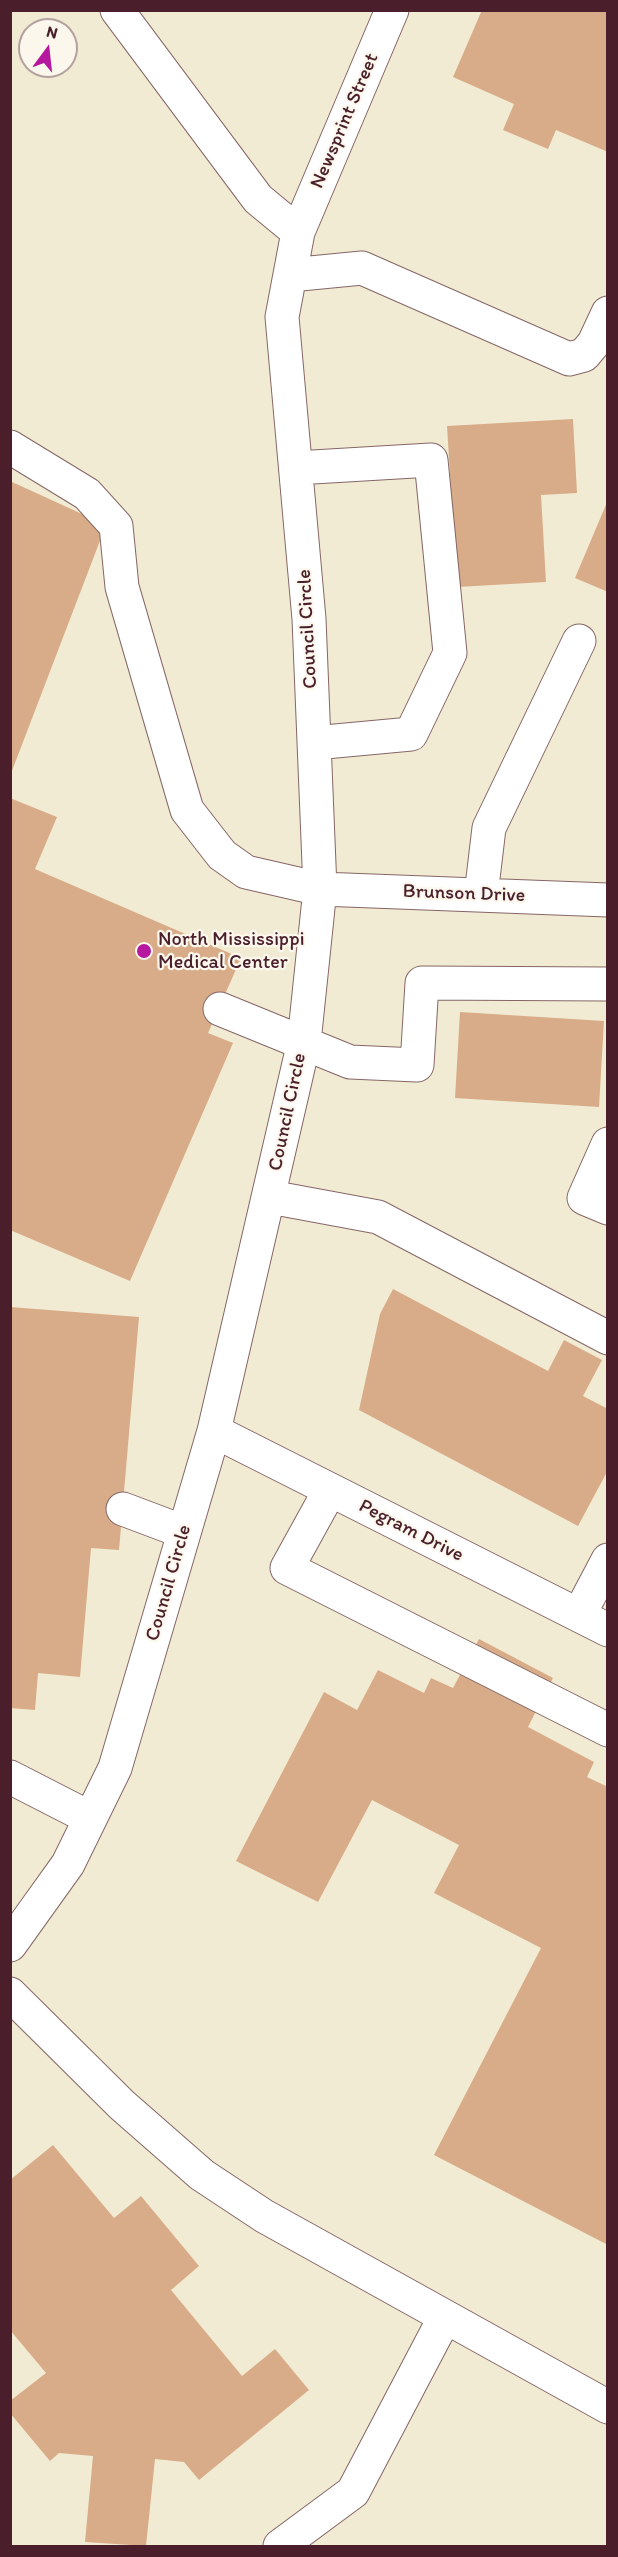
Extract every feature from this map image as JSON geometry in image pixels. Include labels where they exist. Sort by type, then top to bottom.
[{"type":"street","points":[[117,10],[258,199],[298,232]]},
{"type":"street","name":"Newsprint Street","points":[[298,232],[392,10]]},
{"type":"street","name":"Council Circle","points":[[10,1945],[68,1864],[115,1768],[214,1431],[270,1197],[304,1042],[320,889],[309,619],[282,317],[298,232]]},
{"type":"street","points":[[290,275],[362,268],[569,359],[584,355],[594,343],[608,313]]},
{"type":"street","name":"Brunson Drive","points":[[10,447],[87,494],[116,526],[122,587],[187,810],[222,855],[246,872],[320,889],[608,900]]},
{"type":"street","points":[[296,468],[431,460],[450,653],[411,734],[314,743]]},
{"type":"street","points":[[481,895],[489,828],[579,641]]},
{"type":"street","points":[[220,1009],[350,1062],[417,1065],[422,983],[608,984]]},
{"type":"street","points":[[608,1144],[584,1198],[608,1208]]},
{"type":"street","points":[[270,1197],[378,1217],[608,1338]]},
{"type":"street","name":"Pegram Drive","points":[[214,1431],[608,1630]]},
{"type":"street","points":[[330,1490],[287,1568],[608,1730]]},
{"type":"street","points":[[123,1509],[184,1532]]},
{"type":"street","points":[[579,1615],[608,1560]]},
{"type":"street","points":[[10,1777],[90,1818]]},
{"type":"street","points":[[10,1994],[122,2105],[202,2175],[264,2216],[608,2407]]},
{"type":"street","points":[[280,2547],[352,2492],[446,2317]]},
{"type":"building","points":[[482,10],[608,10],[608,152],[556,130],[548,149],[503,130],[514,104],[453,77]]},
{"type":"building","points":[[573,419],[577,493],[541,495],[546,582],[457,587],[447,426]]},
{"type":"building","points":[[10,481],[106,525],[10,776]]},
{"type":"building","points":[[608,500],[608,592],[575,578]]},
{"type":"building","points":[[10,798],[57,817],[35,869],[241,958],[208,1033],[233,1043],[130,1281],[10,1230]]},
{"type":"building","points":[[460,1012],[604,1021],[599,1107],[455,1098]]},
{"type":"building","points":[[393,1289],[548,1371],[564,1340],[602,1360],[583,1396],[608,1409],[608,1470],[578,1526],[359,1410],[380,1314]]},
{"type":"building","points":[[10,1307],[139,1317],[119,1550],[91,1548],[80,1677],[38,1673],[35,1710],[10,1708]]},
{"type":"building","points":[[479,1639],[553,1678],[528,1727],[594,1762],[587,1777],[608,1787],[608,2245],[434,2155],[541,1948],[434,1893],[459,1845],[372,1800],[318,1902],[236,1861],[324,1692],[357,1710],[378,1670],[424,1693],[431,1678],[453,1688]]},
{"type":"building","points":[[53,2145],[114,2218],[141,2196],[199,2266],[171,2290],[242,2376],[275,2349],[309,2390],[199,2480],[184,2462],[155,2459],[146,2546],[85,2542],[93,2456],[59,2453],[50,2461],[10,2413],[10,2401],[46,2373],[10,2330],[10,2180]]},
{"type":"place","name":"North Mississippi Medical Center","points":[[144,951]]}]
